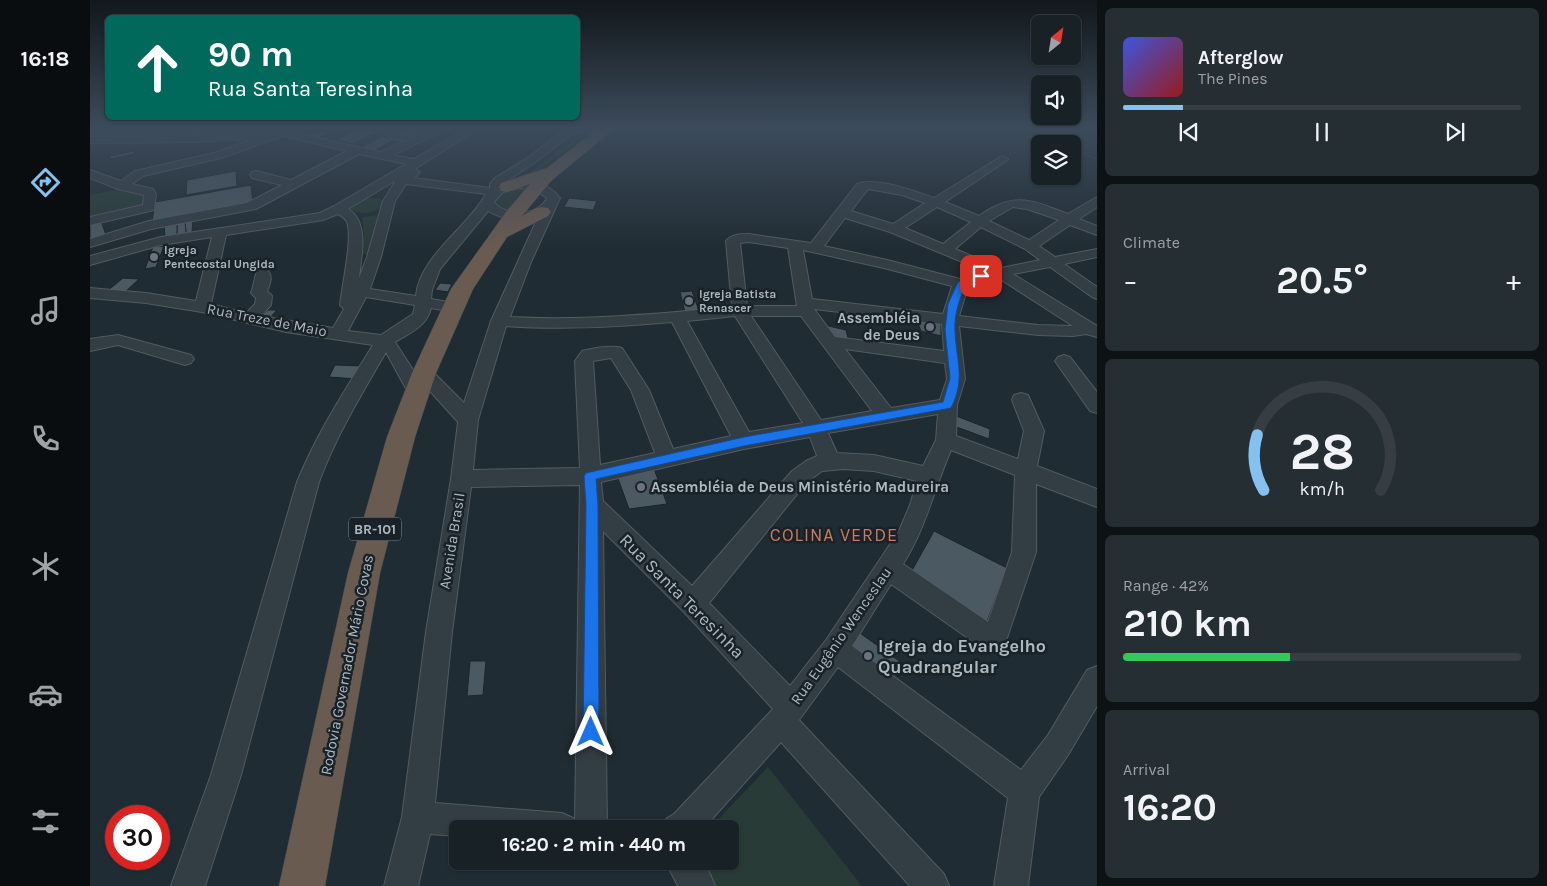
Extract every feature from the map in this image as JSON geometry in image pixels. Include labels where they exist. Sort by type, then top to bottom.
[{"type":"highway","points":[[497,204],[556,169]]},
{"type":"highway","points":[[497,204],[548,206],[556,169]]},
{"type":"highway","name":"Rodovia Governador Mário Covas","points":[[302,886],[364,573],[391,472],[420,382],[462,289],[497,204],[537,186],[556,169]]},
{"type":"street","points":[[140,168],[140,173]]},
{"type":"street","points":[[122,186],[140,173],[161,168]]},
{"type":"street","points":[[90,243],[149,225],[251,206],[322,168]]},
{"type":"street","points":[[347,316],[354,245],[353,222],[358,196],[405,168]]},
{"type":"street","points":[[338,334],[362,288],[374,257],[388,204],[402,180],[418,168]]},
{"type":"street","points":[[497,204],[496,184],[520,168]]},
{"type":"street","points":[[895,229],[938,203],[988,168]]},
{"type":"street","points":[[90,174],[122,186],[149,192],[149,225],[161,241]]},
{"type":"street","points":[[256,175],[292,184]]},
{"type":"street","points":[[188,886],[226,775],[308,482],[321,449],[333,426],[384,341],[415,322],[422,312],[423,296],[428,277],[438,261],[497,204],[527,185],[537,186],[551,193],[548,206],[523,216],[497,204],[435,185],[388,178]]},
{"type":"street","points":[[815,248],[864,185],[905,192],[981,221],[1030,246],[1097,294]]},
{"type":"street","points":[[358,196],[379,196],[388,204]]},
{"type":"street","points":[[1030,246],[1097,201]]},
{"type":"street","points":[[90,261],[161,241],[354,213],[388,204]]},
{"type":"street","points":[[945,250],[967,230],[1012,204],[1029,206],[1097,231]]},
{"type":"street","points":[[251,206],[310,219]]},
{"type":"street","name":"Avenida Brasil","points":[[402,886],[418,816],[438,632],[462,479],[468,420],[476,387],[499,321],[548,206]]},
{"type":"street","points":[[90,221],[149,208]]},
{"type":"street","points":[[842,213],[895,229],[999,272],[1092,330]]},
{"type":"street","points":[[202,307],[220,232]]},
{"type":"street","points":[[830,462],[817,430],[740,311],[733,241],[749,238],[815,248],[961,284],[981,276],[1097,253]]},
{"type":"street","points":[[795,245],[805,307],[887,417]]},
{"type":"street","points":[[249,319],[263,305],[264,296],[259,293],[263,282],[263,273]]},
{"type":"street","name":"Rua Eugênio Wenceslau","points":[[690,820],[786,715],[835,649],[908,537],[921,505],[929,476],[946,440],[948,405],[956,378],[950,319],[953,304],[961,284]]},
{"type":"street","points":[[362,288],[423,296],[454,307]]},
{"type":"street","name":"Rua Treze de Maio","points":[[90,293],[146,298],[202,307],[249,319],[384,341]]},
{"type":"street","points":[[499,321],[547,324],[609,323],[805,307],[950,319],[1060,331],[1092,330]]},
{"type":"street","points":[[677,317],[744,442]]},
{"type":"street","points":[[609,323],[616,352],[636,381],[667,459]]},
{"type":"street","points":[[90,345],[118,340],[185,359]]},
{"type":"street","points":[[384,341],[420,382],[468,420]]},
{"type":"street","points":[[830,342],[954,358]]},
{"type":"street","points":[[591,820],[592,505],[584,361],[588,355],[616,352]]},
{"type":"street","points":[[1064,361],[1097,406]]},
{"type":"street","points":[[888,568],[966,624],[984,634],[996,635],[1024,552],[1026,470],[1034,431],[1021,400]]},
{"type":"street","points":[[462,479],[590,476],[744,442],[948,405]]},
{"type":"street","points":[[946,440],[1097,498]]},
{"type":"street","points":[[693,604],[799,477],[810,468],[830,462],[891,465],[929,476]]},
{"type":"street","name":"Rua Santa Teresinha","points":[[592,505],[693,604],[932,886]]},
{"type":"street","points":[[835,649],[1024,790]]},
{"type":"street","points":[[1011,886],[1024,790],[1058,745],[1097,680]]},
{"type":"street","points":[[418,816],[462,820]]},
{"type":"street","points":[[687,870],[698,886]]},
{"type":"green space","points":[[535,168],[541,168],[529,177],[509,182]]},
{"type":"green space","points":[[529,188],[509,212],[492,202],[496,194],[512,189]]},
{"type":"green space","points":[[116,190],[146,193],[144,205],[90,218],[90,195]]},
{"type":"green space","points":[[367,197],[381,199],[383,204],[376,210],[368,213],[359,213],[351,210],[349,207]]},
{"type":"green space","points":[[380,215],[369,254],[360,255],[364,236],[362,217]]},
{"type":"green space","points":[[768,767],[862,886],[708,886],[696,870],[739,870],[739,820],[718,820]]},
{"type":"building","points":[[236,171],[237,186],[186,195],[187,180]]},
{"type":"building","points":[[251,185],[253,203],[152,222],[155,202]]},
{"type":"building","points":[[569,198],[597,201],[593,210],[564,207]]},
{"type":"building","points":[[193,218],[192,233],[186,234],[185,219]]},
{"type":"building","points":[[185,219],[186,234],[177,236],[177,220]]},
{"type":"building","points":[[177,220],[177,236],[165,238],[164,223]]},
{"type":"building","points":[[101,221],[106,235],[90,240],[90,223]]},
{"type":"building","name":"Igreja Pentecostal Ungida","points":[[164,246],[156,267],[145,269],[153,247]]},
{"type":"building","points":[[123,278],[139,279],[123,294],[106,292]]},
{"type":"building","points":[[440,283],[452,284],[448,292],[435,290]]},
{"type":"building","name":"Igreja Batista Renascer","points":[[692,291],[699,311],[685,312],[680,292]]},
{"type":"building","points":[[268,310],[277,310],[268,320],[259,319]]},
{"type":"building","name":"Assembléia de Deus","points":[[916,319],[941,323],[941,336],[921,331]]},
{"type":"building","points":[[824,325],[846,330],[849,342],[832,340]]},
{"type":"building","points":[[335,365],[364,366],[358,379],[329,377]]},
{"type":"building","points":[[956,416],[990,429],[989,439],[954,426]]},
{"type":"building","name":"Assembléia de Deus Ministério Madureira","points":[[652,463],[667,504],[629,509],[615,470]]},
{"type":"building","points":[[934,531],[1007,568],[985,627],[910,574]]},
{"type":"building","name":"Igreja do Evangelho Quadrangular","points":[[850,626],[902,663],[889,690],[835,649]]},
{"type":"building","points":[[470,661],[486,661],[483,695],[467,696]]},
{"type":"place","name":"Igreja Pentecostal Ungida","points":[[154,257]]},
{"type":"place","name":"Igreja Batista Renascer","points":[[689,301]]},
{"type":"place","name":"Assembléia de Deus","points":[[930,327]]},
{"type":"place","name":"Assembléia de Deus Ministério Madureira","points":[[641,487]]},
{"type":"place","name":"Igreja do Evangelho Quadrangular","points":[[868,656]]},
{"type":"district","name":"COLINA VERDE","points":[[834,535]]},
{"type":"route","points":[[591,732],[592,505],[590,476],[744,442],[948,405],[956,378],[950,330],[953,304],[961,284],[981,276]]}]
